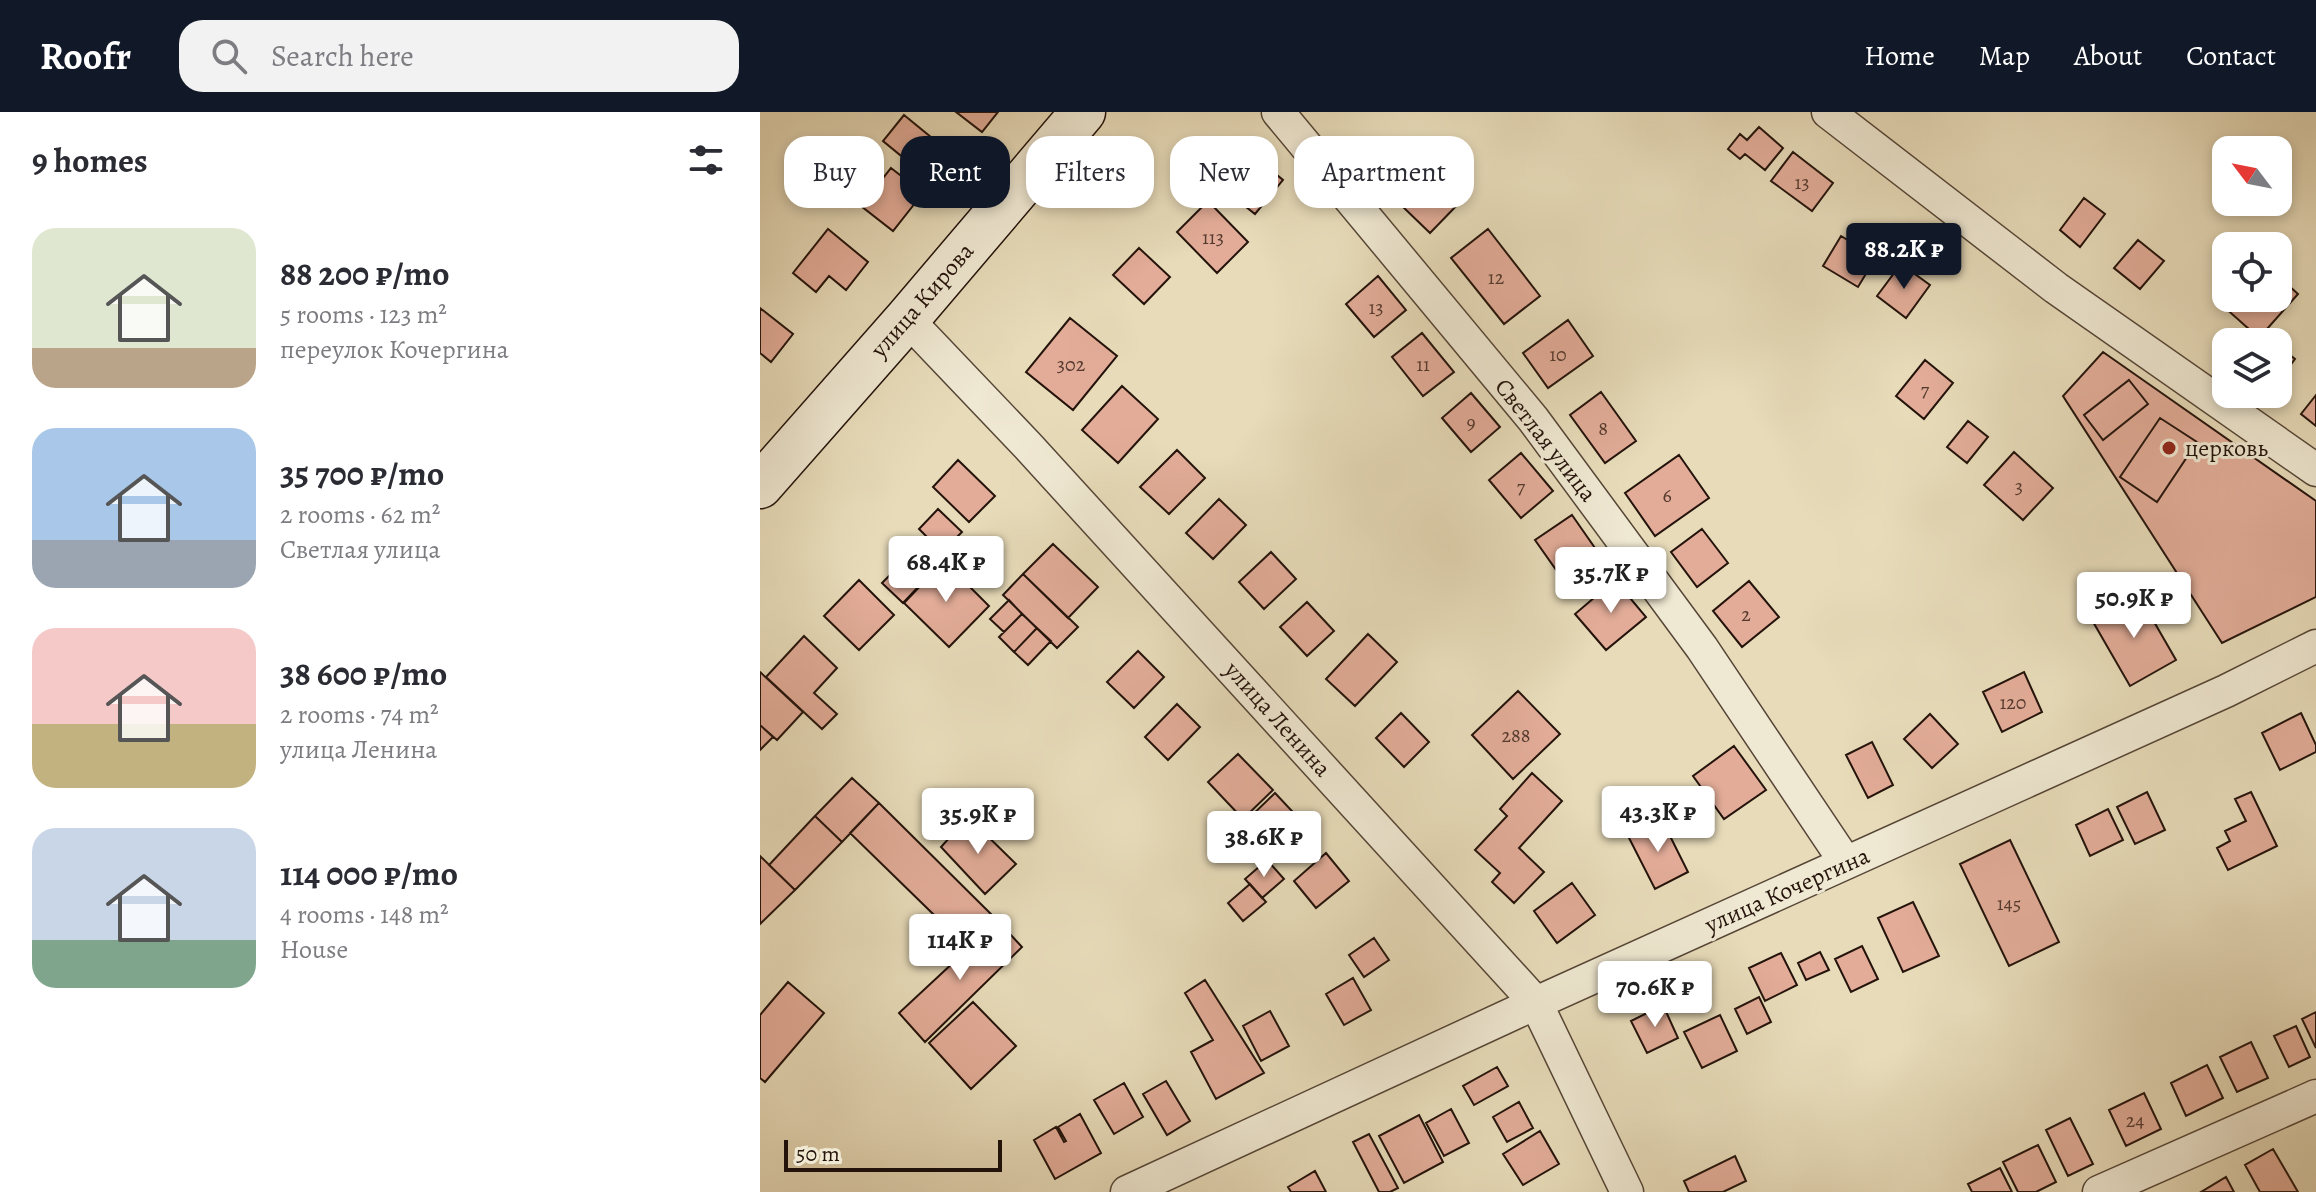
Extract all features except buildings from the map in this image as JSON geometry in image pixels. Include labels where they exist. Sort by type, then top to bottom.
[{"type":"main road","name":"улица Кирова","points":[[760,486],[1083,112]]},
{"type":"street","name":"Светлая улица","points":[[1278,112],[1533,419],[1702,648],[1846,863]]},
{"type":"street","points":[[1828,112],[2056,288],[2316,470]]},
{"type":"street","name":"улица Ленина","points":[[907,319],[1028,446],[1536,1003],[1627,1192]]},
{"type":"street","name":"улица Кочергина","points":[[1127,1192],[2226,691],[2316,646]]},
{"type":"street","points":[[2099,1192],[2316,1096]]},
{"type":"place","name":"церковь","points":[[2169,448]]}]
